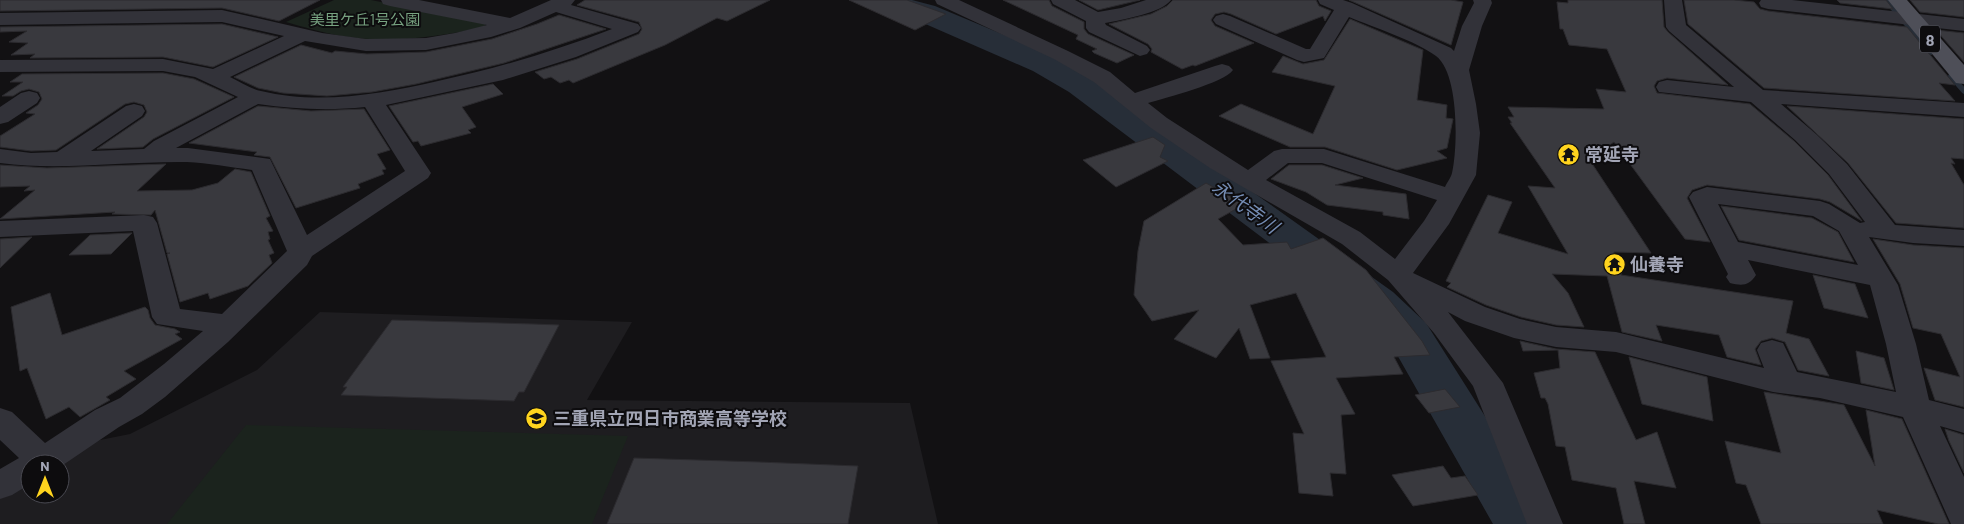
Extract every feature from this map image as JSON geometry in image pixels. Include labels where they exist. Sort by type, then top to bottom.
[{"type":"main road","name":"8","points":[[1893,8],[1913,20],[1964,78]]},
{"type":"street","points":[[20,20],[49,0]]},
{"type":"street","points":[[94,19],[123,0]]},
{"type":"street","points":[[390,0],[512,25]]},
{"type":"street","points":[[470,16],[495,0]]},
{"type":"street","points":[[944,0],[1102,77],[1159,123],[1219,163],[1351,238],[1398,274],[1475,314],[1514,328],[1556,337],[1616,342],[1773,381],[1915,408],[1964,421]]},
{"type":"street","points":[[1060,0],[1095,18],[1138,11],[1162,0]]},
{"type":"street","points":[[1398,274],[1436,224],[1464,175],[1468,133],[1458,70],[1472,26],[1483,3],[1482,0]]},
{"type":"street","points":[[1673,0],[1676,27],[1808,139],[1838,169],[1886,232]]},
{"type":"street","points":[[0,20],[222,16],[244,19],[303,35],[338,42],[362,45],[400,45],[458,38],[512,25],[561,3],[632,28],[569,53],[518,69],[440,88],[372,101],[312,103],[255,97],[214,77],[188,69],[146,64],[0,66]]},
{"type":"street","points":[[1768,3],[1893,8]]},
{"type":"street","points":[[1223,20],[1304,56],[1317,54],[1336,4],[1444,52],[1458,70]]},
{"type":"street","points":[[1095,18],[1096,28],[1140,50]]},
{"type":"street","points":[[1913,20],[1964,26]]},
{"type":"street","points":[[214,77],[303,35]]},
{"type":"street","points":[[1132,101],[1195,81],[1222,70]]},
{"type":"street","points":[[1667,87],[1756,96],[1964,110]]},
{"type":"street","points":[[149,157],[162,146],[255,97]]},
{"type":"street","points":[[0,117],[29,98]]},
{"type":"street","points":[[52,454],[119,411],[129,407],[176,370],[297,259],[301,251],[419,173],[372,101]]},
{"type":"street","points":[[62,160],[134,111]]},
{"type":"street","points":[[0,156],[31,160],[62,160],[188,154],[261,164],[301,251]]},
{"type":"street","points":[[1249,181],[1282,156],[1324,156],[1369,169],[1452,198]]},
{"type":"street","points":[[1740,277],[1742,275],[1702,198],[1707,194],[1820,209],[1849,226],[1913,235],[1964,238]]},
{"type":"street","points":[[0,229],[144,222],[167,317],[227,324]]},
{"type":"street","points":[[1849,226],[1884,286],[1901,344],[1915,408],[1964,515]]},
{"type":"street","points":[[1729,248],[1879,278]]},
{"type":"street","points":[[1398,274],[1444,326],[1487,383],[1545,524]]},
{"type":"street","points":[[1772,350],[1785,382]]},
{"type":"street","points":[[0,420],[29,454]]},
{"type":"street","points":[[0,485],[20,474]]},
{"type":"shaded area","name":"三重県立四日市商業高等学校","points":[[320,312],[632,322],[587,400],[910,403],[938,524],[0,524],[0,493],[20,482],[20,504],[70,504],[70,456],[85,443],[130,434],[257,370]]},
{"type":"green space","name":"美里ケ丘1号公園","points":[[334,0],[371,0],[486,23],[484,27],[449,34],[414,38],[378,39],[335,35],[286,22]]},
{"type":"green space","points":[[246,425],[628,436],[592,524],[167,524]]},
{"type":"building","points":[[0,0],[320,0],[279,21],[222,8],[0,11]]},
{"type":"building","points":[[585,0],[770,0],[727,21],[717,18],[665,45],[573,83],[569,80],[560,83],[551,77],[544,79],[535,72],[577,59],[639,34],[642,29],[639,22],[577,5]]},
{"type":"building","points":[[849,0],[907,0],[946,14],[915,30]]},
{"type":"building","points":[[1003,0],[1049,0],[1052,6],[1084,22],[1084,29],[1088,34],[1134,55],[1117,63],[1094,53],[1092,51],[1097,49],[1076,39],[1078,35]]},
{"type":"building","points":[[1079,0],[1140,0],[1098,10]]},
{"type":"building","points":[[1173,0],[1316,0],[1319,6],[1331,11],[1325,21],[1323,16],[1276,34],[1231,14],[1224,12],[1215,14],[1211,20],[1215,26],[1254,43],[1195,66],[1182,69],[1151,52],[1152,49],[1148,44],[1109,24],[1151,14],[1167,6]]},
{"type":"building","points":[[1349,0],[1451,0],[1463,2],[1451,45]]},
{"type":"building","points":[[1568,0],[1662,0],[1664,27],[1728,85],[1667,78],[1657,81],[1654,86],[1657,93],[1750,104],[1794,141],[1828,175],[1862,221],[1830,202],[1820,199],[1707,185],[1692,190],[1687,198],[1710,242],[1685,239],[1614,142],[1589,159],[1651,253],[1614,252],[1613,267],[1622,270],[1621,275],[1793,301],[1786,333],[1809,339],[1829,376],[1798,370],[1785,342],[1772,338],[1761,341],[1755,349],[1761,365],[1727,357],[1719,335],[1656,325],[1662,341],[1622,332],[1607,276],[1552,274],[1568,293],[1584,327],[1556,325],[1521,317],[1486,305],[1447,287],[1451,283],[1446,281],[1488,195],[1512,202],[1498,233],[1568,254],[1528,186],[1555,188],[1510,123],[1512,123],[1508,117],[1514,117],[1508,107],[1604,109],[1596,89],[1626,92],[1607,49],[1569,45],[1563,29],[1560,29],[1557,2],[1568,3]]},
{"type":"building","points":[[1684,0],[1754,2],[1760,9],[1768,11],[1907,27],[1955,85],[1939,83],[1955,101],[1764,88],[1688,24]]},
{"type":"building","points":[[1837,0],[1886,0],[1893,9],[1840,3]]},
{"type":"building","points":[[1910,0],[1964,0],[1964,17],[1920,12]]},
{"type":"building","points":[[559,15],[606,29],[504,63],[416,84],[372,92],[327,96],[283,93],[258,88],[234,77],[301,45],[332,53],[335,51],[367,54],[426,52],[492,39]]},
{"type":"building","points":[[1350,19],[1423,50],[1417,100],[1447,105],[1446,118],[1453,119],[1447,148],[1437,151],[1447,158],[1397,170],[1325,147],[1290,147],[1219,116],[1241,104],[1313,134],[1335,86],[1272,72],[1283,56],[1303,64],[1324,60]]},
{"type":"building","points":[[222,24],[278,37],[213,67],[163,57],[30,58],[35,54],[11,55],[28,43],[9,42],[27,31],[0,32],[0,27]]},
{"type":"building","points":[[1936,30],[1964,33],[1964,62]]},
{"type":"building","points":[[163,73],[194,79],[234,97],[153,139],[143,147],[97,149],[144,117],[147,112],[144,105],[134,102],[125,104],[56,150],[31,151],[0,147],[0,136],[35,114],[26,113],[38,105],[42,99],[39,92],[29,89],[13,96],[2,96],[23,82],[10,82],[22,74]]},
{"type":"building","points":[[493,84],[503,94],[462,107],[476,127],[468,130],[471,133],[421,146],[418,141],[413,142],[389,106]]},
{"type":"building","points":[[258,106],[311,111],[364,109],[390,150],[377,154],[386,169],[382,170],[384,174],[358,184],[360,188],[296,208],[270,157],[254,155],[257,152],[189,143]]},
{"type":"building","points":[[1787,106],[1964,119],[1964,159],[1951,158],[1955,164],[1951,163],[1964,185],[1964,228],[1896,223],[1848,163]]},
{"type":"building","points":[[1153,137],[1165,145],[1160,157],[1168,161],[1116,187],[1083,160]]},
{"type":"building","points":[[166,164],[137,191],[192,190],[218,183],[235,169],[251,172],[270,216],[266,218],[273,231],[268,232],[270,239],[268,240],[274,253],[269,255],[272,263],[248,286],[210,299],[208,293],[180,302],[167,254],[170,253],[167,253],[155,210],[151,215],[112,214],[115,212],[0,219],[35,190],[24,191],[30,186],[0,187],[0,165],[47,168]]},
{"type":"building","points":[[1289,165],[1322,165],[1363,178],[1335,185],[1406,194],[1409,219],[1383,215],[1383,212],[1327,205],[1306,192],[1271,179]]},
{"type":"building","points":[[1206,183],[1245,204],[1218,219],[1243,245],[1287,242],[1291,249],[1323,238],[1366,270],[1422,341],[1430,355],[1394,357],[1403,374],[1336,378],[1355,414],[1341,415],[1346,474],[1330,473],[1333,496],[1299,493],[1293,433],[1304,434],[1271,361],[1326,357],[1296,293],[1250,305],[1270,358],[1250,359],[1239,328],[1216,358],[1174,339],[1199,310],[1152,321],[1134,295],[1138,251],[1144,221]]},
{"type":"building","points":[[1721,206],[1812,218],[1838,232],[1854,262],[1739,240]]},
{"type":"building","points":[[132,233],[111,254],[69,255],[90,235]]},
{"type":"building","points":[[32,237],[0,268],[0,239]]},
{"type":"building","points":[[1873,239],[1913,245],[1964,248],[1964,407],[1935,400],[1924,368],[1960,377],[1941,334],[1913,328],[1900,284]]},
{"type":"building","points":[[1813,275],[1855,284],[1868,318],[1824,308]]},
{"type":"building","points":[[50,293],[62,335],[145,307],[155,325],[175,329],[180,332],[175,334],[182,339],[124,371],[136,379],[106,397],[110,400],[80,417],[69,407],[46,419],[27,368],[20,371],[11,307]]},
{"type":"building","points":[[392,320],[559,325],[524,392],[519,392],[514,401],[341,395],[347,387],[343,387]]},
{"type":"building","points":[[1520,341],[1556,349],[1595,352],[1636,440],[1657,432],[1676,488],[1634,481],[1645,524],[1624,524],[1616,488],[1572,480],[1565,447],[1556,446],[1548,404],[1545,398],[1541,398],[1534,373],[1560,368],[1558,350],[1523,351]]},
{"type":"building","points":[[1856,351],[1884,358],[1894,390],[1861,383]]},
{"type":"building","points":[[1629,357],[1707,377],[1713,421],[1642,404]]},
{"type":"building","points":[[1445,389],[1460,407],[1429,413],[1415,395]]},
{"type":"building","points":[[1764,392],[1844,405],[1875,466],[1866,410],[1902,419],[1949,524],[1938,524],[1877,510],[1883,524],[1761,524],[1746,485],[1736,483],[1725,441],[1781,453]]},
{"type":"building","points":[[1945,429],[1964,435],[1964,473],[1949,441]]},
{"type":"building","points":[[634,458],[858,466],[848,524],[607,524]]},
{"type":"building","points":[[1443,466],[1451,478],[1465,476],[1478,495],[1413,506],[1392,475]]},
{"type":"waterway","name":"永代寺川","points":[[873,0],[924,12],[1045,64],[1081,85],[1377,302],[1409,334],[1523,524]]},
{"type":"waterway","points":[[1886,0],[1931,52]]},
{"type":"waterway","points":[[1951,76],[1964,91]]},
{"type":"place","name":"常延寺","points":[[1569,154]]},
{"type":"place","name":"仙養寺","points":[[1614,264]]},
{"type":"place","name":"三重県立四日市商業高等学校","points":[[537,418]]}]
